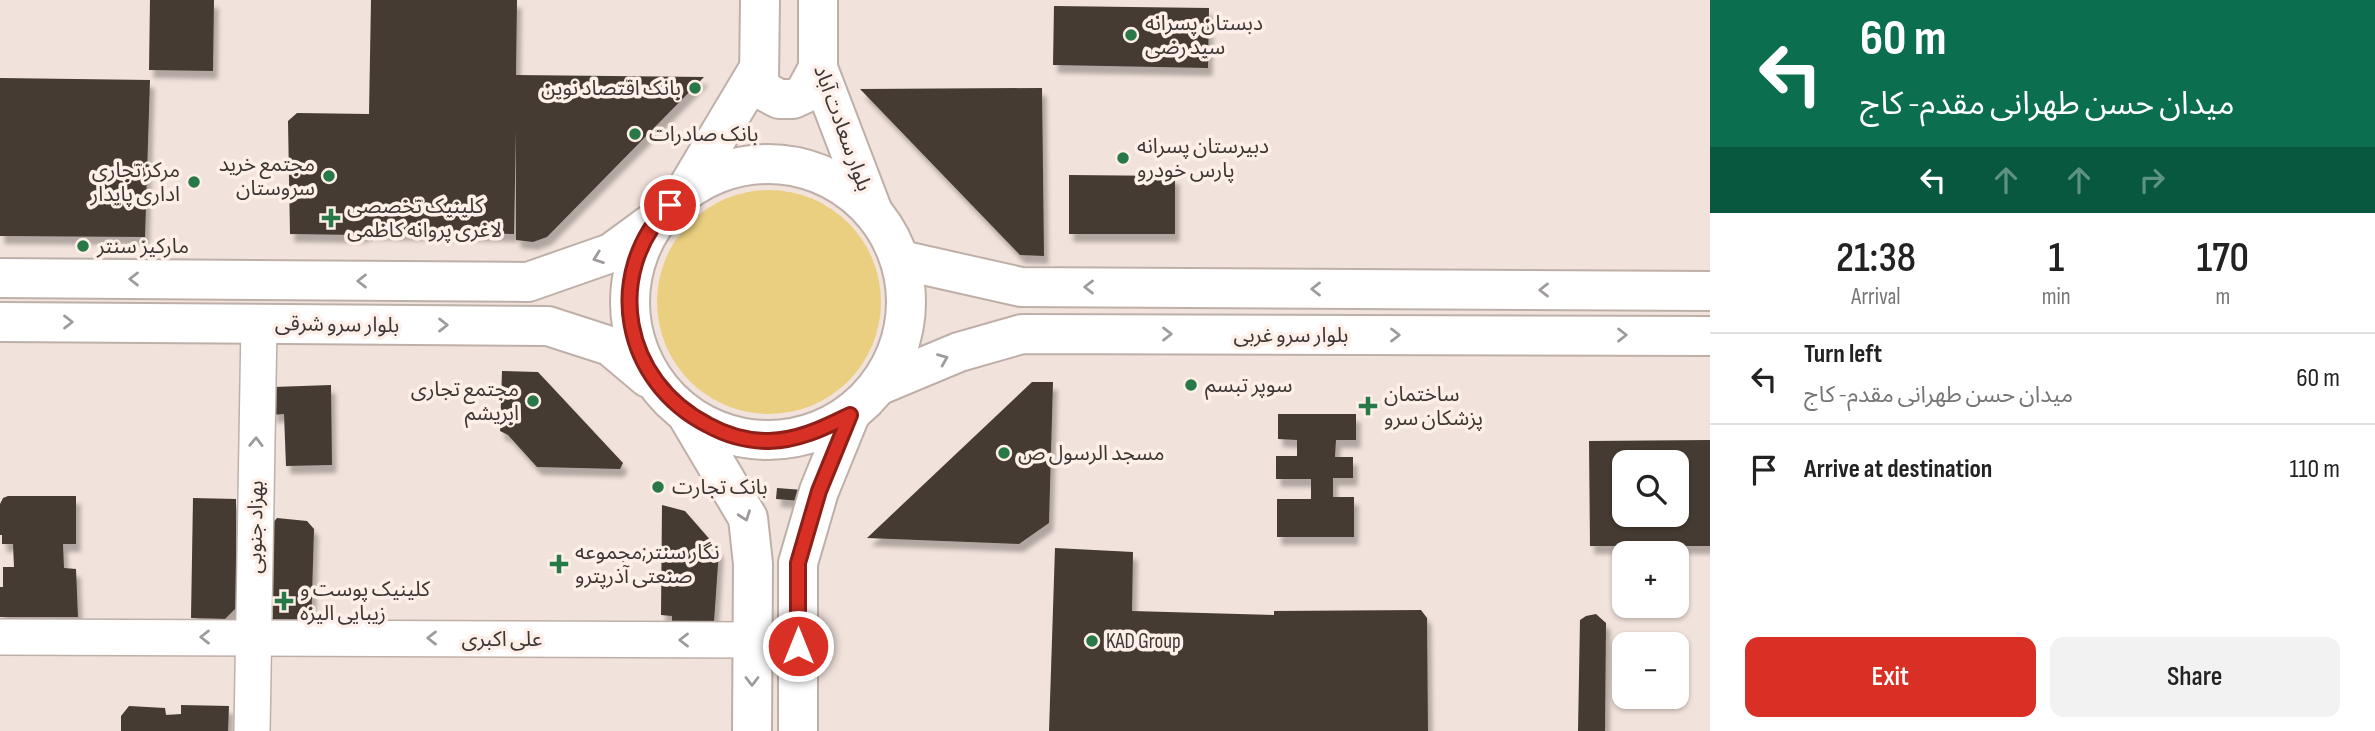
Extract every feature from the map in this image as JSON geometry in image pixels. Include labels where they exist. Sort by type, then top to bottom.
[{"type":"main road","points":[[760,0],[758,80],[764,91],[779,99],[793,99],[804,94],[818,68]]},
{"type":"main road","name":"بلوار سعادت آباد","points":[[818,0],[818,68],[874,214]]},
{"type":"main road","points":[[752,731],[753,564],[748,518],[687,415],[656,384],[636,346],[629,303],[635,260],[655,221],[686,190],[759,68]]},
{"type":"main road","points":[[686,190],[725,170],[768,163],[811,170],[851,190],[881,221],[901,260],[908,303],[901,346],[880,385],[850,415],[811,434],[768,441],[725,434],[687,415]]},
{"type":"main road","name":"بلوار سرو شرقی","points":[[0,278],[528,282],[611,253],[655,221]]},
{"type":"main road","points":[[901,260],[1021,287],[1710,291]]},
{"type":"main road","name":"بلوار سرو شرقی","points":[[0,322],[548,326],[610,346],[656,384]]},
{"type":"main road","name":"بلوار سرو غربی","points":[[880,385],[959,352],[1022,334],[1710,336]]},
{"type":"main road","points":[[797,731],[798,563],[819,491],[850,415]]},
{"type":"street","name":"بهزاد جنوبی","points":[[252,731],[259,324]]},
{"type":"street","name":"علی اکبری","points":[[0,637],[752,640]]},
{"type":"shaded area","points":[[780,190],[812,198],[849,222],[863,240],[877,269],[881,302],[877,335],[873,345],[849,382],[831,396],[802,410],[758,414],[726,406],[689,382],[675,364],[661,335],[657,291],[665,259],[689,222],[707,208],[736,194]]},
{"type":"building","points":[[150,0],[214,0],[213,71],[149,70]]},
{"type":"building","points":[[371,0],[517,0],[516,75],[704,77],[547,237],[533,242],[516,240],[516,130],[514,234],[290,234],[288,121],[297,113],[369,114]]},
{"type":"building","name":"دبستان پسرانه سید رضی","points":[[1054,6],[1209,8],[1208,68],[1053,65]]},
{"type":"building","points":[[0,78],[150,80],[145,237],[0,236]]},
{"type":"building","points":[[1042,88],[1044,256],[1020,255],[860,89]]},
{"type":"building","points":[[1069,175],[1175,176],[1175,234],[1069,234]]},
{"type":"building","name":"مجتمع تجاری ابریشم","points":[[502,371],[538,372],[623,463],[620,469],[537,467],[508,435],[500,431]]},
{"type":"building","name":"مسجد الرسول ص","points":[[1032,382],[1053,382],[1049,523],[1019,544],[867,538]]},
{"type":"building","points":[[331,385],[332,465],[286,466],[284,414],[272,415],[273,387]]},
{"type":"building","points":[[1278,414],[1356,414],[1356,440],[1336,440],[1335,457],[1353,457],[1353,478],[1333,478],[1333,497],[1354,497],[1354,537],[1277,537],[1277,499],[1311,499],[1311,479],[1276,479],[1276,456],[1297,456],[1297,440],[1278,439]]},
{"type":"building","points":[[1710,440],[1710,546],[1689,546],[1689,541],[1612,541],[1612,546],[1590,546],[1589,441]]},
{"type":"building","points":[[777,488],[803,490],[801,501],[776,499]]},
{"type":"building","points":[[76,496],[76,544],[63,544],[64,568],[76,569],[78,617],[0,617],[3,567],[14,567],[13,544],[2,544],[0,535],[0,504],[3,498]]},
{"type":"building","points":[[193,498],[236,499],[236,608],[225,619],[191,618]]},
{"type":"building","points":[[662,505],[685,511],[719,550],[714,622],[672,629],[672,616],[661,615]]},
{"type":"building","points":[[277,518],[307,521],[314,529],[311,629],[270,626],[270,526]]},
{"type":"building","points":[[1055,548],[1133,552],[1132,611],[1274,615],[1274,611],[1421,610],[1427,618],[1428,731],[1049,731]]},
{"type":"building","points":[[1596,614],[1606,623],[1605,731],[1578,731],[1580,620]]},
{"type":"building","points":[[181,705],[229,706],[228,731],[121,731],[121,716],[129,706],[165,708],[166,715],[181,714]]},
{"type":"place","name":"دبستان پسرانه سید رضی","points":[[1131,35]]},
{"type":"place","name":"بانک اقتصاد نوین","points":[[695,88]]},
{"type":"place","name":"بانک صادرات","points":[[635,134]]},
{"type":"place","name":"دبیرستان پسرانه پارس خودرو","points":[[1123,158]]},
{"type":"place","name":"مجتمع خرید سروستان","points":[[329,176]]},
{"type":"place","name":"مرکز تجاری اداری پایدار","points":[[194,182]]},
{"type":"place","name":"کلینیک تخصصی لاغری پروانه کاظمی","points":[[331,218]]},
{"type":"place","name":"مارکیز سنتر","points":[[83,246]]},
{"type":"place","name":"سوپر تبسم","points":[[1191,385]]},
{"type":"place","name":"مجتمع تجاری ابریشم","points":[[533,401]]},
{"type":"place","name":"ساختمان پزشکان سرو","points":[[1368,406]]},
{"type":"place","name":"مسجد الرسول ص","points":[[1004,453]]},
{"type":"place","name":"بانک تجارت","points":[[658,487]]},
{"type":"place","name":"نگار سنتر;مجموعه صنعتی آذرپترو","points":[[559,564]]},
{"type":"place","name":"کلینیک پوست و زیبایی الیزه","points":[[284,601]]},
{"type":"place","name":"KAD Group","points":[[1092,641]]},
{"type":"route","points":[[670,205],[655,221],[635,260],[629,303],[636,346],[656,384],[687,415],[725,434],[768,441],[811,434],[850,415],[819,491],[798,563],[798,646]]}]
